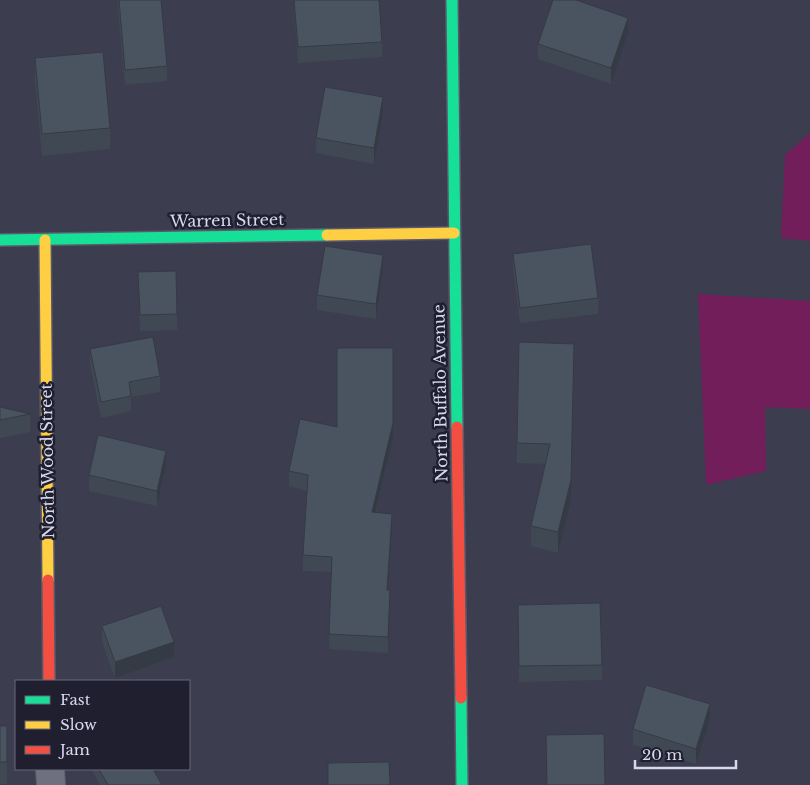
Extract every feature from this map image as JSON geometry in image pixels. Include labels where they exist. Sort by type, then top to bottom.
[{"type":"street","name":"North Buffalo Avenue","points":[[452,0],[462,785]]},
{"type":"street","name":"Warren Street","points":[[0,240],[454,233]]},
{"type":"street","name":"North Wood Street","points":[[45,240],[50,680]]},
{"type":"street","points":[[50,770],[50,785]]},
{"type":"shaded area","points":[[810,133],[810,241],[781,238],[785,155]]},
{"type":"shaded area","points":[[698,294],[810,301],[810,409],[765,407],[766,471],[706,485]]},
{"type":"building","points":[[119,0],[161,0],[167,66],[125,70]]},
{"type":"building","points":[[294,0],[379,0],[382,42],[298,47]]},
{"type":"building","points":[[553,0],[576,0],[628,18],[611,68],[538,44]]},
{"type":"building","points":[[103,52],[110,128],[42,134],[35,58]]},
{"type":"building","points":[[325,87],[383,97],[374,148],[316,138]]},
{"type":"building","points":[[591,244],[598,298],[520,308],[513,254]]},
{"type":"building","points":[[325,246],[383,255],[376,304],[317,295]]},
{"type":"building","points":[[176,271],[177,314],[140,315],[138,272]]},
{"type":"building","points":[[153,337],[160,376],[129,382],[131,396],[101,402],[90,349]]},
{"type":"building","points":[[519,342],[574,344],[571,480],[558,532],[531,526],[550,444],[517,443]]},
{"type":"building","points":[[337,348],[393,348],[393,423],[372,512],[392,514],[387,590],[390,590],[388,637],[329,634],[332,557],[303,555],[308,475],[289,471],[300,419],[337,427]]},
{"type":"building","points":[[0,407],[30,414],[0,420]]},
{"type":"building","points":[[98,435],[166,451],[157,491],[89,475]]},
{"type":"building","points":[[600,603],[602,665],[519,666],[518,605]]},
{"type":"building","points":[[161,606],[174,642],[115,662],[102,626]]},
{"type":"building","points":[[646,685],[710,704],[696,749],[633,729]]},
{"type":"building","points":[[0,726],[7,726],[7,762],[0,762]]},
{"type":"building","points":[[604,734],[605,785],[547,785],[546,735]]},
{"type":"building","points":[[389,762],[390,785],[328,785],[328,763]]},
{"type":"building","points":[[100,770],[154,770],[162,785],[108,785]]},
{"type":"traffic: fast","points":[[452,0],[457,427]]},
{"type":"traffic: fast","points":[[0,240],[327,235]]},
{"type":"traffic: fast","points":[[461,698],[462,785]]},
{"type":"traffic: slow","points":[[327,235],[454,233]]},
{"type":"traffic: slow","points":[[45,240],[48,580]]},
{"type":"traffic: jam","points":[[457,427],[461,698]]},
{"type":"traffic: jam","points":[[48,580],[49,680]]}]
